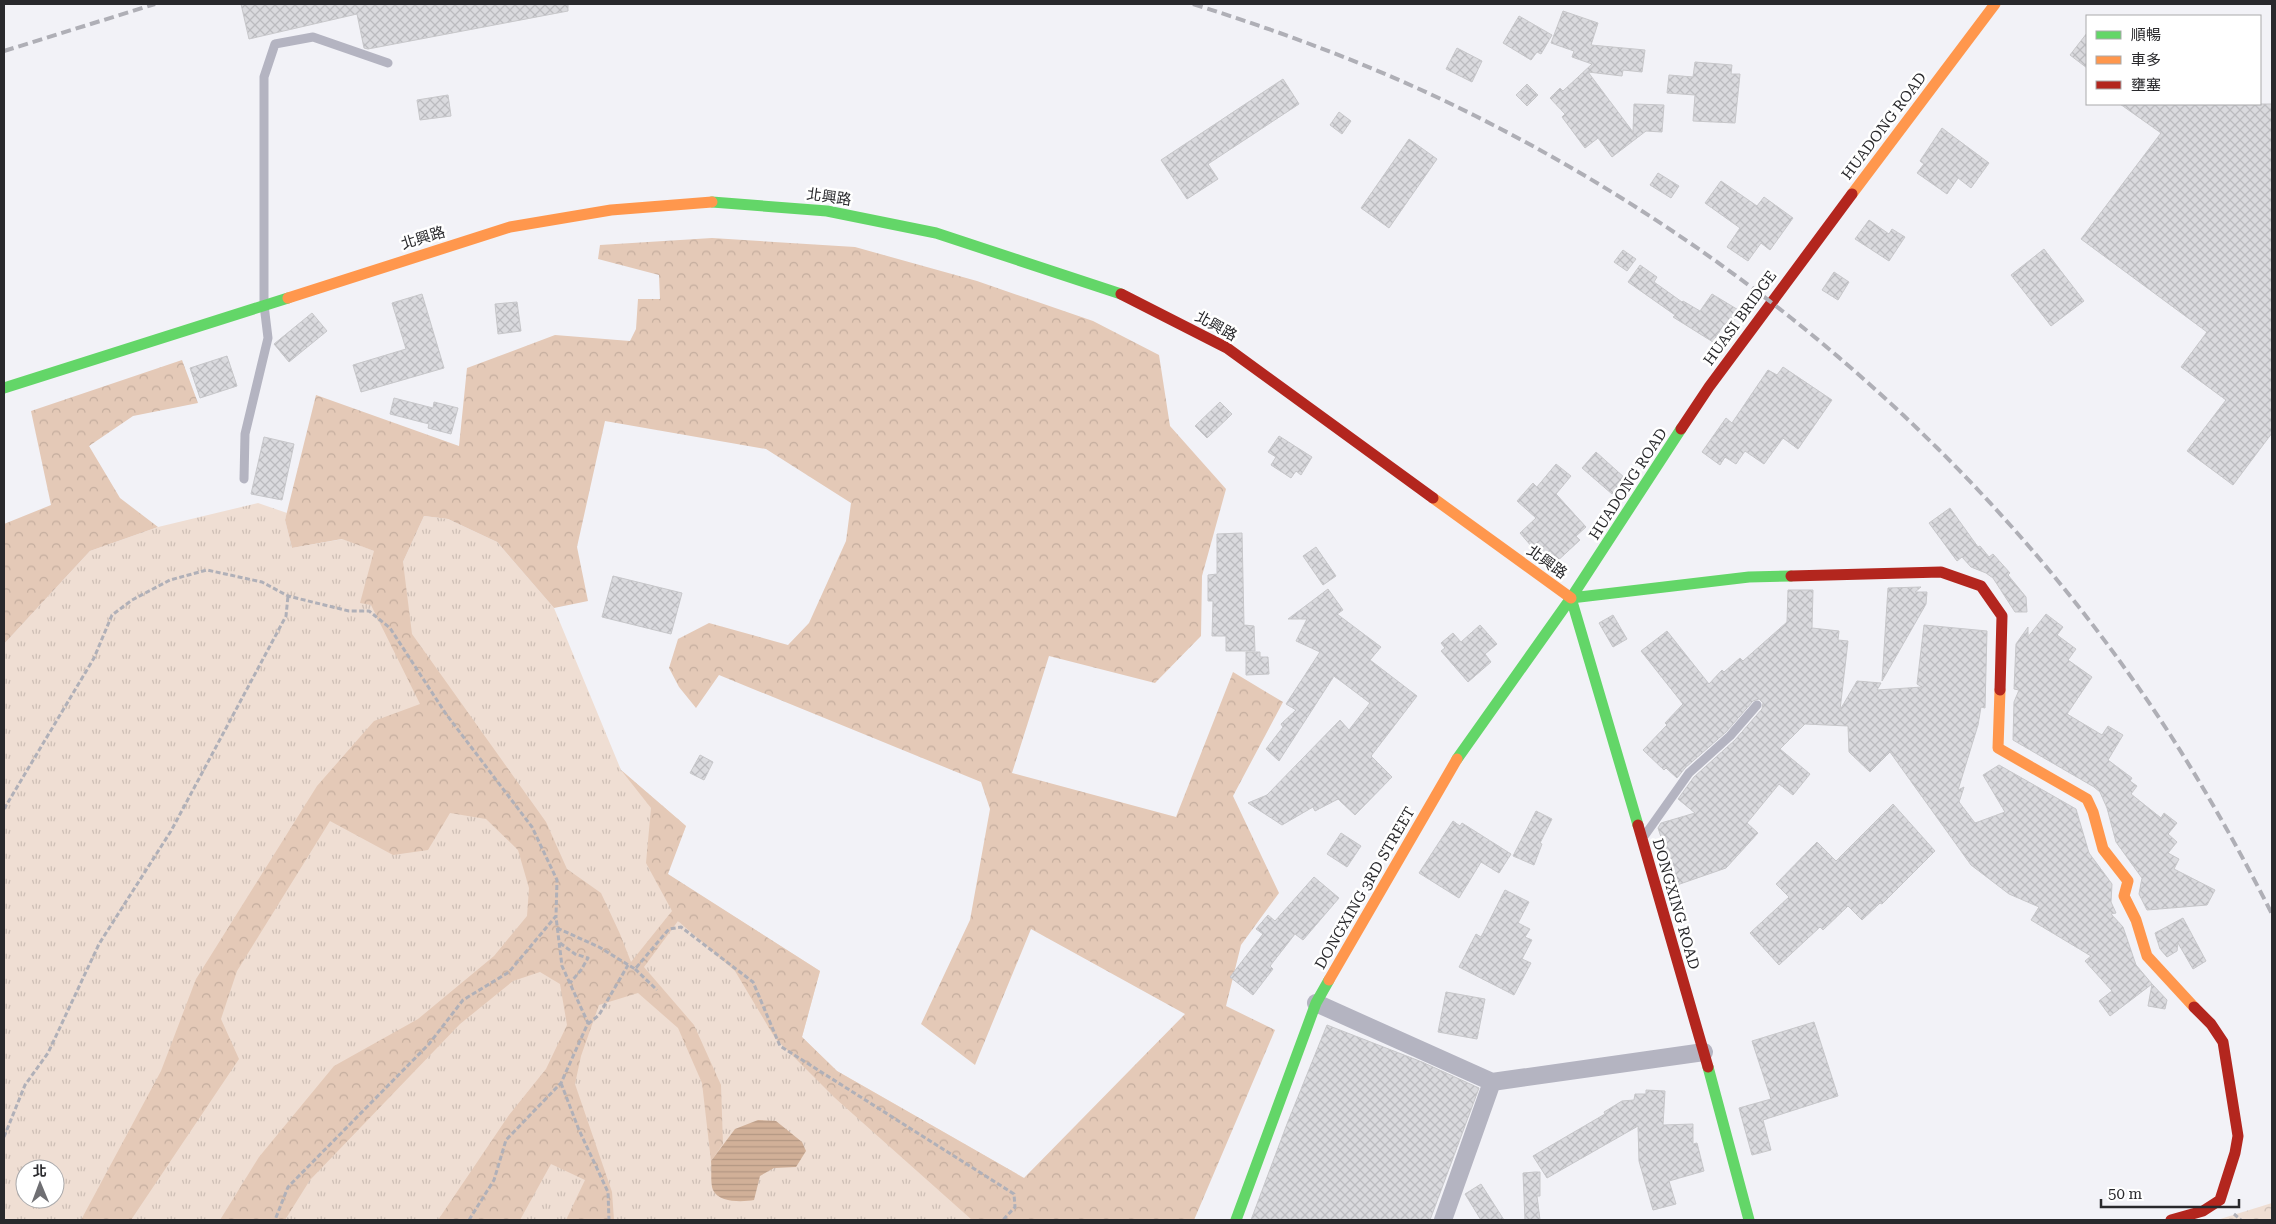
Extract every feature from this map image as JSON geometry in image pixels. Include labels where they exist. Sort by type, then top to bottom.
[{"type":"street","name":"HUADONG ROAD","points":[[1796,267],[1996,4]]},
{"type":"street","name":"北興路","points":[[4,388],[510,227],[610,210],[718,202],[827,210],[936,232],[1129,297],[1227,348],[1571,598]]},
{"type":"street","name":"HUASI BRIDGE","points":[[1709,387],[1796,267]]},
{"type":"street","name":"HUADONG ROAD","points":[[1571,598],[1709,387]]},
{"type":"street","points":[[1571,598],[1768,577],[1941,572],[1981,586],[2002,616],[1998,748],[2087,799],[2093,812],[2103,848],[2128,881],[2124,896],[2136,920],[2147,956],[2211,1024],[2223,1042],[2238,1136],[2235,1153],[2220,1200],[2203,1211],[2171,1220]]},
{"type":"street","name":"DONGXING ROAD","points":[[1571,598],[1704,1052],[1749,1220]]},
{"type":"street","name":"DONGXING 3RD STREET","points":[[1236,1220],[1316,1003],[1450,768],[1571,598]]},
{"type":"street","points":[[1316,1003],[1492,1082],[1704,1052]]},
{"type":"street","points":[[1443,1220],[1492,1082]]},
{"type":"lane","points":[[244,479],[246,434],[268,338],[264,305],[264,77],[275,44],[313,37],[388,63]]},
{"type":"lane","points":[[1642,839],[1689,773],[1730,736],[1757,705]]},
{"type":"path","points":[[4,808],[94,658],[112,615],[132,600],[170,580],[207,570],[262,582],[288,596],[349,611],[369,611],[390,628],[446,714],[532,827],[556,880],[556,916],[562,966],[588,1024]]},
{"type":"path","points":[[4,1137],[26,1085],[48,1053],[99,944],[171,831],[286,616],[288,596]]},
{"type":"path","points":[[274,1220],[288,1187],[429,1044],[463,1000],[509,972],[556,916]]},
{"type":"path","points":[[635,969],[669,929],[681,927],[754,982],[780,1046],[1014,1194],[1015,1207],[1003,1220]]},
{"type":"path","points":[[557,928],[599,947],[635,969],[657,990]]},
{"type":"path","points":[[559,942],[575,954],[588,958],[570,983]]},
{"type":"path","points":[[469,1220],[494,1180],[506,1140],[561,1083],[588,1024],[599,1014],[628,965]]},
{"type":"path","points":[[561,1083],[579,1130],[608,1192],[609,1220]]},
{"type":"green space","points":[[712,238],[855,247],[977,281],[1093,321],[1159,355],[1170,426],[1226,489],[1202,576],[1201,636],[1155,683],[1049,656],[1012,773],[1176,817],[1233,672],[1283,702],[1233,796],[1279,893],[1241,945],[1226,1006],[1275,1030],[1194,1220],[972,1220],[835,1098],[775,1038],[735,971],[678,921],[644,967],[694,1025],[721,1085],[723,1144],[711,1161],[702,1083],[678,1028],[638,993],[599,1005],[581,1056],[575,1084],[612,1192],[614,1220],[566,1220],[585,1180],[551,1164],[520,1220],[438,1220],[509,1115],[546,1069],[567,1025],[560,984],[540,972],[513,981],[460,1024],[310,1180],[285,1220],[220,1220],[259,1157],[334,1066],[418,1019],[494,956],[527,916],[529,888],[518,850],[486,819],[450,813],[428,850],[393,855],[330,821],[237,971],[221,1019],[239,1059],[131,1220],[81,1220],[161,1071],[196,979],[317,786],[374,721],[420,704],[371,605],[360,603],[374,551],[342,539],[292,548],[285,520],[316,395],[459,446],[467,368],[555,335],[630,341],[636,329],[638,299],[660,299],[659,275],[598,259],[600,245]],"holes":[[[605,421],[766,449],[851,503],[846,541],[809,623],[788,645],[709,623],[678,639],[669,668],[679,687],[696,708],[719,675],[981,782],[990,809],[970,920],[921,1024],[975,1065],[1031,929],[1185,1014],[1024,1178],[837,1071],[802,1037],[820,971],[668,874],[686,826],[621,770],[651,808],[646,863],[672,911],[631,962],[601,893],[567,869],[546,822],[412,634],[403,562],[424,516],[448,519],[497,542],[554,608],[588,601],[577,547]]]},
{"type":"green space","points":[[182,360],[198,403],[133,416],[89,446],[120,498],[158,527],[90,551],[4,644],[4,524],[51,505],[31,411]]},
{"type":"green space","points":[[258,503],[287,513],[285,520],[292,548],[343,539],[403,562],[424,516],[448,519],[497,542],[554,608],[621,770],[686,826],[667,874],[820,971],[802,1037],[837,1071],[1024,1178],[981,1220],[4,1220],[4,644],[90,551],[158,527]]},
{"type":"green space","points":[[2272,1203],[2272,1220],[2217,1220]]},
{"type":"shaded area","points":[[758,1120],[776,1121],[802,1142],[806,1151],[796,1167],[774,1168],[760,1176],[754,1200],[738,1201],[720,1197],[712,1187],[711,1161],[735,1129]]},
{"type":"building","points":[[241,4],[568,4],[568,11],[368,49],[364,48],[357,14],[249,39]]},
{"type":"building","points":[[1563,11],[1598,23],[1591,45],[1645,50],[1642,72],[1623,70],[1622,76],[1588,72],[1633,132],[1634,104],[1664,105],[1662,132],[1646,131],[1612,157],[1598,138],[1585,148],[1562,117],[1565,114],[1550,98],[1560,88],[1563,91],[1592,64],[1572,57],[1574,51],[1551,43]]},
{"type":"building","points":[[1519,16],[1552,35],[1541,54],[1537,52],[1531,60],[1503,43]]},
{"type":"building","points":[[2086,34],[2086,67],[2070,55]]},
{"type":"building","points":[[1457,48],[1482,61],[1472,82],[1446,69]]},
{"type":"building","points":[[1695,62],[1732,65],[1731,74],[1740,74],[1735,123],[1693,121],[1695,95],[1667,93],[1669,75],[1693,77]]},
{"type":"building","points":[[1283,79],[1299,104],[1208,164],[1218,179],[1187,199],[1161,160]]},
{"type":"building","points":[[1527,84],[1538,95],[1527,106],[1516,95]]},
{"type":"building","points":[[448,95],[451,116],[420,120],[417,100]]},
{"type":"building","points":[[2272,104],[2272,433],[2233,485],[2187,451],[2226,400],[2181,367],[2207,332],[2081,239],[2161,133],[2121,105]]},
{"type":"building","points":[[1339,112],[1351,121],[1342,134],[1330,125]]},
{"type":"building","points":[[1942,128],[1989,163],[1971,188],[1958,178],[1947,194],[1917,173],[1924,164],[1920,161]]},
{"type":"building","points":[[1409,139],[1437,159],[1389,228],[1361,208]]},
{"type":"building","points":[[1658,173],[1679,186],[1671,198],[1650,185]]},
{"type":"building","points":[[1721,181],[1757,206],[1764,197],[1793,218],[1770,250],[1761,243],[1748,261],[1727,247],[1740,228],[1705,203]]},
{"type":"building","points":[[1869,220],[1889,234],[1892,229],[1905,237],[1889,261],[1855,239]]},
{"type":"building","points":[[2044,249],[2084,301],[2051,326],[2011,275]]},
{"type":"building","points":[[1623,250],[1636,259],[1627,271],[1614,262]]},
{"type":"building","points":[[1640,265],[1657,277],[1654,282],[1682,302],[1700,311],[1712,294],[1740,311],[1730,327],[1724,324],[1713,342],[1673,317],[1675,315],[1628,282]]},
{"type":"building","points":[[1834,272],[1849,282],[1838,300],[1822,290]]},
{"type":"building","points":[[422,294],[444,368],[361,392],[353,365],[406,349],[392,303]]},
{"type":"building","points":[[517,302],[521,331],[498,334],[495,304]]},
{"type":"building","points":[[312,313],[327,331],[289,362],[274,344]]},
{"type":"building","points":[[227,356],[237,386],[200,398],[190,368]]},
{"type":"building","points":[[1783,367],[1832,400],[1798,449],[1783,438],[1764,464],[1745,451],[1736,464],[1725,457],[1720,465],[1702,452],[1726,418],[1732,423],[1768,370],[1777,375]]},
{"type":"building","points":[[394,398],[433,408],[434,402],[458,408],[451,434],[428,428],[429,424],[390,414]]},
{"type":"building","points":[[1220,402],[1232,414],[1207,438],[1195,426]]},
{"type":"building","points":[[1279,436],[1312,457],[1301,475],[1296,471],[1291,478],[1271,465],[1276,457],[1268,452]]},
{"type":"building","points":[[264,437],[294,444],[282,500],[251,494]]},
{"type":"building","points":[[1596,452],[1626,479],[1612,494],[1582,468]]},
{"type":"building","points":[[1556,464],[1571,476],[1556,494],[1586,527],[1576,536],[1580,540],[1554,564],[1536,544],[1532,547],[1520,533],[1536,518],[1517,501],[1533,483],[1537,487]]},
{"type":"building","points":[[1950,508],[1978,547],[1980,546],[1989,557],[1993,554],[2010,573],[2008,575],[2026,597],[2027,612],[2015,612],[1993,578],[1971,567],[1962,557],[1957,561],[1929,523]]},
{"type":"building","points":[[1242,533],[1244,625],[1254,626],[1255,651],[1226,651],[1226,636],[1212,636],[1213,601],[1208,601],[1208,575],[1217,574],[1217,534]]},
{"type":"building","points":[[1316,547],[1336,576],[1323,585],[1303,556]]},
{"type":"building","points":[[613,576],[682,593],[671,634],[602,617]]},
{"type":"building","points":[[1921,587],[1915,592],[1927,592],[1926,604],[1882,681],[1888,588]]},
{"type":"building","points":[[1328,589],[1343,610],[1337,614],[1381,647],[1370,660],[1417,696],[1371,756],[1392,777],[1355,815],[1338,799],[1315,811],[1313,807],[1282,825],[1248,803],[1267,795],[1340,720],[1349,730],[1370,703],[1334,676],[1279,761],[1266,749],[1283,727],[1281,724],[1296,710],[1286,704],[1320,652],[1296,641],[1307,619],[1288,619]]},
{"type":"building","points":[[1788,590],[1813,590],[1812,628],[1839,631],[1838,640],[1848,641],[1840,710],[1857,681],[1881,683],[1877,690],[1922,687],[1917,684],[1924,625],[1987,631],[1985,708],[1981,707],[1978,725],[1958,790],[1964,787],[1959,802],[1975,823],[2005,812],[1983,775],[1999,765],[2076,809],[2089,853],[2112,884],[2111,902],[2116,913],[2111,914],[2123,927],[2136,965],[2152,984],[2110,1016],[2099,1001],[2112,991],[2085,961],[2091,956],[2031,920],[2039,907],[2009,894],[1971,865],[1890,752],[1870,772],[1849,752],[1848,726],[1805,724],[1780,749],[1810,774],[1793,795],[1779,784],[1747,823],[1758,833],[1726,868],[1677,885],[1658,828],[1661,823],[1695,813],[1678,799],[1694,777],[1735,740],[1762,709],[1763,703],[1759,699],[1753,701],[1726,732],[1685,768],[1677,778],[1666,768],[1664,770],[1643,750],[1667,725],[1665,723],[1683,704],[1641,651],[1667,631],[1709,684],[1722,670],[1724,672],[1740,658],[1743,661],[1787,622]]},
{"type":"building","points":[[2046,614],[2063,627],[2057,635],[2076,649],[2068,660],[2092,677],[2067,714],[2102,735],[2108,726],[2123,735],[2108,760],[2132,778],[2130,781],[2137,786],[2131,794],[2161,818],[2164,813],[2177,823],[2168,834],[2177,842],[2168,853],[2179,859],[2174,869],[2215,890],[2207,905],[2147,910],[2139,894],[2142,878],[2116,842],[2107,808],[2100,792],[2013,740],[2014,702],[2019,690],[2014,689],[2016,644],[2028,627],[2028,637]]},
{"type":"building","points":[[1613,615],[1627,639],[1613,647],[1599,623]]},
{"type":"building","points":[[1480,625],[1497,644],[1485,654],[1491,662],[1468,682],[1441,651],[1445,648],[1441,643],[1453,633],[1461,642]]},
{"type":"building","points":[[1246,652],[1260,652],[1260,657],[1268,657],[1269,674],[1246,675]]},
{"type":"building","points":[[700,755],[713,762],[704,780],[690,773]]},
{"type":"building","points":[[1893,804],[1935,851],[1882,904],[1880,903],[1862,920],[1848,906],[1823,930],[1820,927],[1779,965],[1750,933],[1789,897],[1776,884],[1817,842],[1836,861]]},
{"type":"building","points":[[1536,811],[1552,819],[1540,843],[1542,844],[1534,865],[1513,856]]},
{"type":"building","points":[[1453,821],[1460,826],[1462,823],[1511,854],[1499,873],[1481,862],[1459,898],[1419,873]]},
{"type":"building","points":[[1341,833],[1361,846],[1347,867],[1327,854]]},
{"type":"building","points":[[1314,877],[1339,898],[1303,940],[1295,934],[1270,966],[1273,969],[1253,995],[1230,977],[1263,934],[1256,929],[1268,915],[1275,921]]},
{"type":"building","points":[[1505,890],[1529,902],[1518,923],[1530,929],[1525,937],[1532,940],[1522,959],[1531,963],[1514,995],[1459,967],[1476,934],[1481,937]]},
{"type":"building","points":[[2183,918],[2206,961],[2193,969],[2178,943],[2177,951],[2167,957],[2160,949],[2155,933]]},
{"type":"building","points":[[2152,984],[2167,1000],[2165,1009],[2148,1006]]},
{"type":"building","points":[[1446,992],[1485,999],[1477,1039],[1438,1032]]},
{"type":"building","points":[[1814,1022],[1838,1096],[1763,1120],[1771,1150],[1752,1155],[1739,1108],[1771,1099],[1752,1041]]},
{"type":"building","points":[[1327,1025],[1422,1062],[1479,1088],[1430,1220],[1251,1220]]},
{"type":"building","points":[[1646,1090],[1665,1091],[1663,1125],[1693,1124],[1693,1144],[1697,1143],[1704,1171],[1669,1181],[1676,1204],[1653,1210],[1639,1161],[1638,1126],[1547,1178],[1533,1156],[1605,1114],[1604,1112],[1622,1101],[1634,1100],[1635,1094],[1646,1094]]},
{"type":"building","points":[[1540,1172],[1540,1196],[1537,1196],[1540,1220],[1525,1220],[1523,1173]]},
{"type":"building","points":[[1481,1184],[1504,1220],[1481,1220],[1465,1194]]},
{"type":"railway","points":[[4,51],[155,4]]},
{"type":"railway","points":[[1193,4],[1289,36],[1383,73],[1445,101],[1553,158],[1658,221],[1757,292],[1852,369],[1941,452],[2024,541],[2101,636],[2185,758],[2224,824],[2272,914]]},
{"type":"traffic: fast","points":[[712,202],[827,211],[936,233],[1121,294]]},
{"type":"traffic: fast","points":[[4,388],[288,298]]},
{"type":"traffic: fast","points":[[1457,759],[1571,598],[1681,429]]},
{"type":"traffic: fast","points":[[1571,598],[1749,577],[1791,576]]},
{"type":"traffic: fast","points":[[1571,598],[1638,825]]},
{"type":"traffic: fast","points":[[1236,1220],[1316,1003],[1329,980]]},
{"type":"traffic: fast","points":[[1708,1067],[1749,1220]]},
{"type":"traffic: slow","points":[[1852,194],[1995,4]]},
{"type":"traffic: slow","points":[[288,298],[510,227],[611,210],[712,202]]},
{"type":"traffic: slow","points":[[1433,498],[1571,598]]},
{"type":"traffic: slow","points":[[2000,690],[1998,748],[2087,799],[2093,812],[2103,849],[2128,881],[2124,896],[2136,920],[2147,956],[2194,1007]]},
{"type":"traffic: slow","points":[[1329,980],[1457,759]]},
{"type":"traffic: jam","points":[[1681,429],[1709,387],[1852,194]]},
{"type":"traffic: jam","points":[[1121,294],[1227,348],[1433,498]]},
{"type":"traffic: jam","points":[[1791,576],[1941,572],[1981,586],[2002,616],[2000,690]]},
{"type":"traffic: jam","points":[[1638,825],[1708,1067]]},
{"type":"traffic: jam","points":[[2171,1220],[2203,1211],[2220,1200],[2235,1153],[2238,1136],[2223,1042],[2211,1024],[2194,1007]]}]
